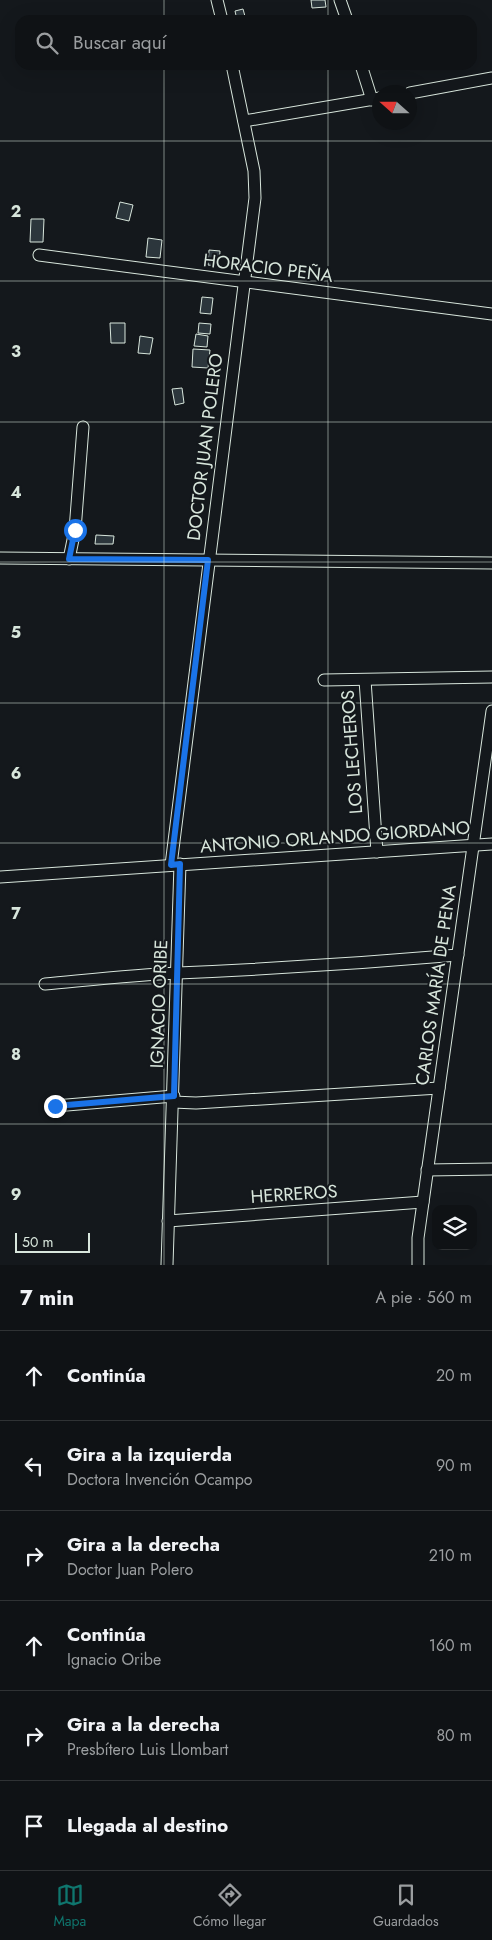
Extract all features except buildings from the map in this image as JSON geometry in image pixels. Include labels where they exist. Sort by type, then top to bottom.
[{"type":"street","points":[[217,0],[221,15]]},
{"type":"street","points":[[340,0],[345,15]]},
{"type":"street","name":"DOCTOR JUAN POLERO","points":[[175,864],[208,560],[256,189],[233,70]]},
{"type":"street","points":[[363,70],[372,90]]},
{"type":"street","points":[[417,92],[492,78]]},
{"type":"street","points":[[244,121],[372,100]]},
{"type":"street","name":"HORACIO PEÑA","points":[[39,255],[492,314]]},
{"type":"street","points":[[69,559],[75,530],[83,427]]},
{"type":"street","points":[[0,558],[492,563]]},
{"type":"street","points":[[324,680],[492,677]]},
{"type":"street","name":"LOS LECHEROS","points":[[365,680],[377,852]]},
{"type":"street","name":"CARLOS MARÍA DE PENA","points":[[418,1265],[418,1238],[427,1170],[492,711]]},
{"type":"street","name":"ANTONIO ORLANDO GIORDANO","points":[[0,878],[175,864],[492,844]]},
{"type":"street","name":"IGNACIO ORIBE","points":[[167,1265],[177,973],[175,864]]},
{"type":"street","points":[[46,984],[177,973],[304,967],[458,955]]},
{"type":"street","points":[[55,1106],[173,1099],[206,1102],[438,1088]]},
{"type":"street","points":[[427,1170],[492,1169]]},
{"type":"street","name":"HERREROS","points":[[168,1221],[423,1202]]},
{"type":"route","points":[[55,1106],[174,1096],[180,864],[171,865],[208,560],[69,559],[75,530]]}]
